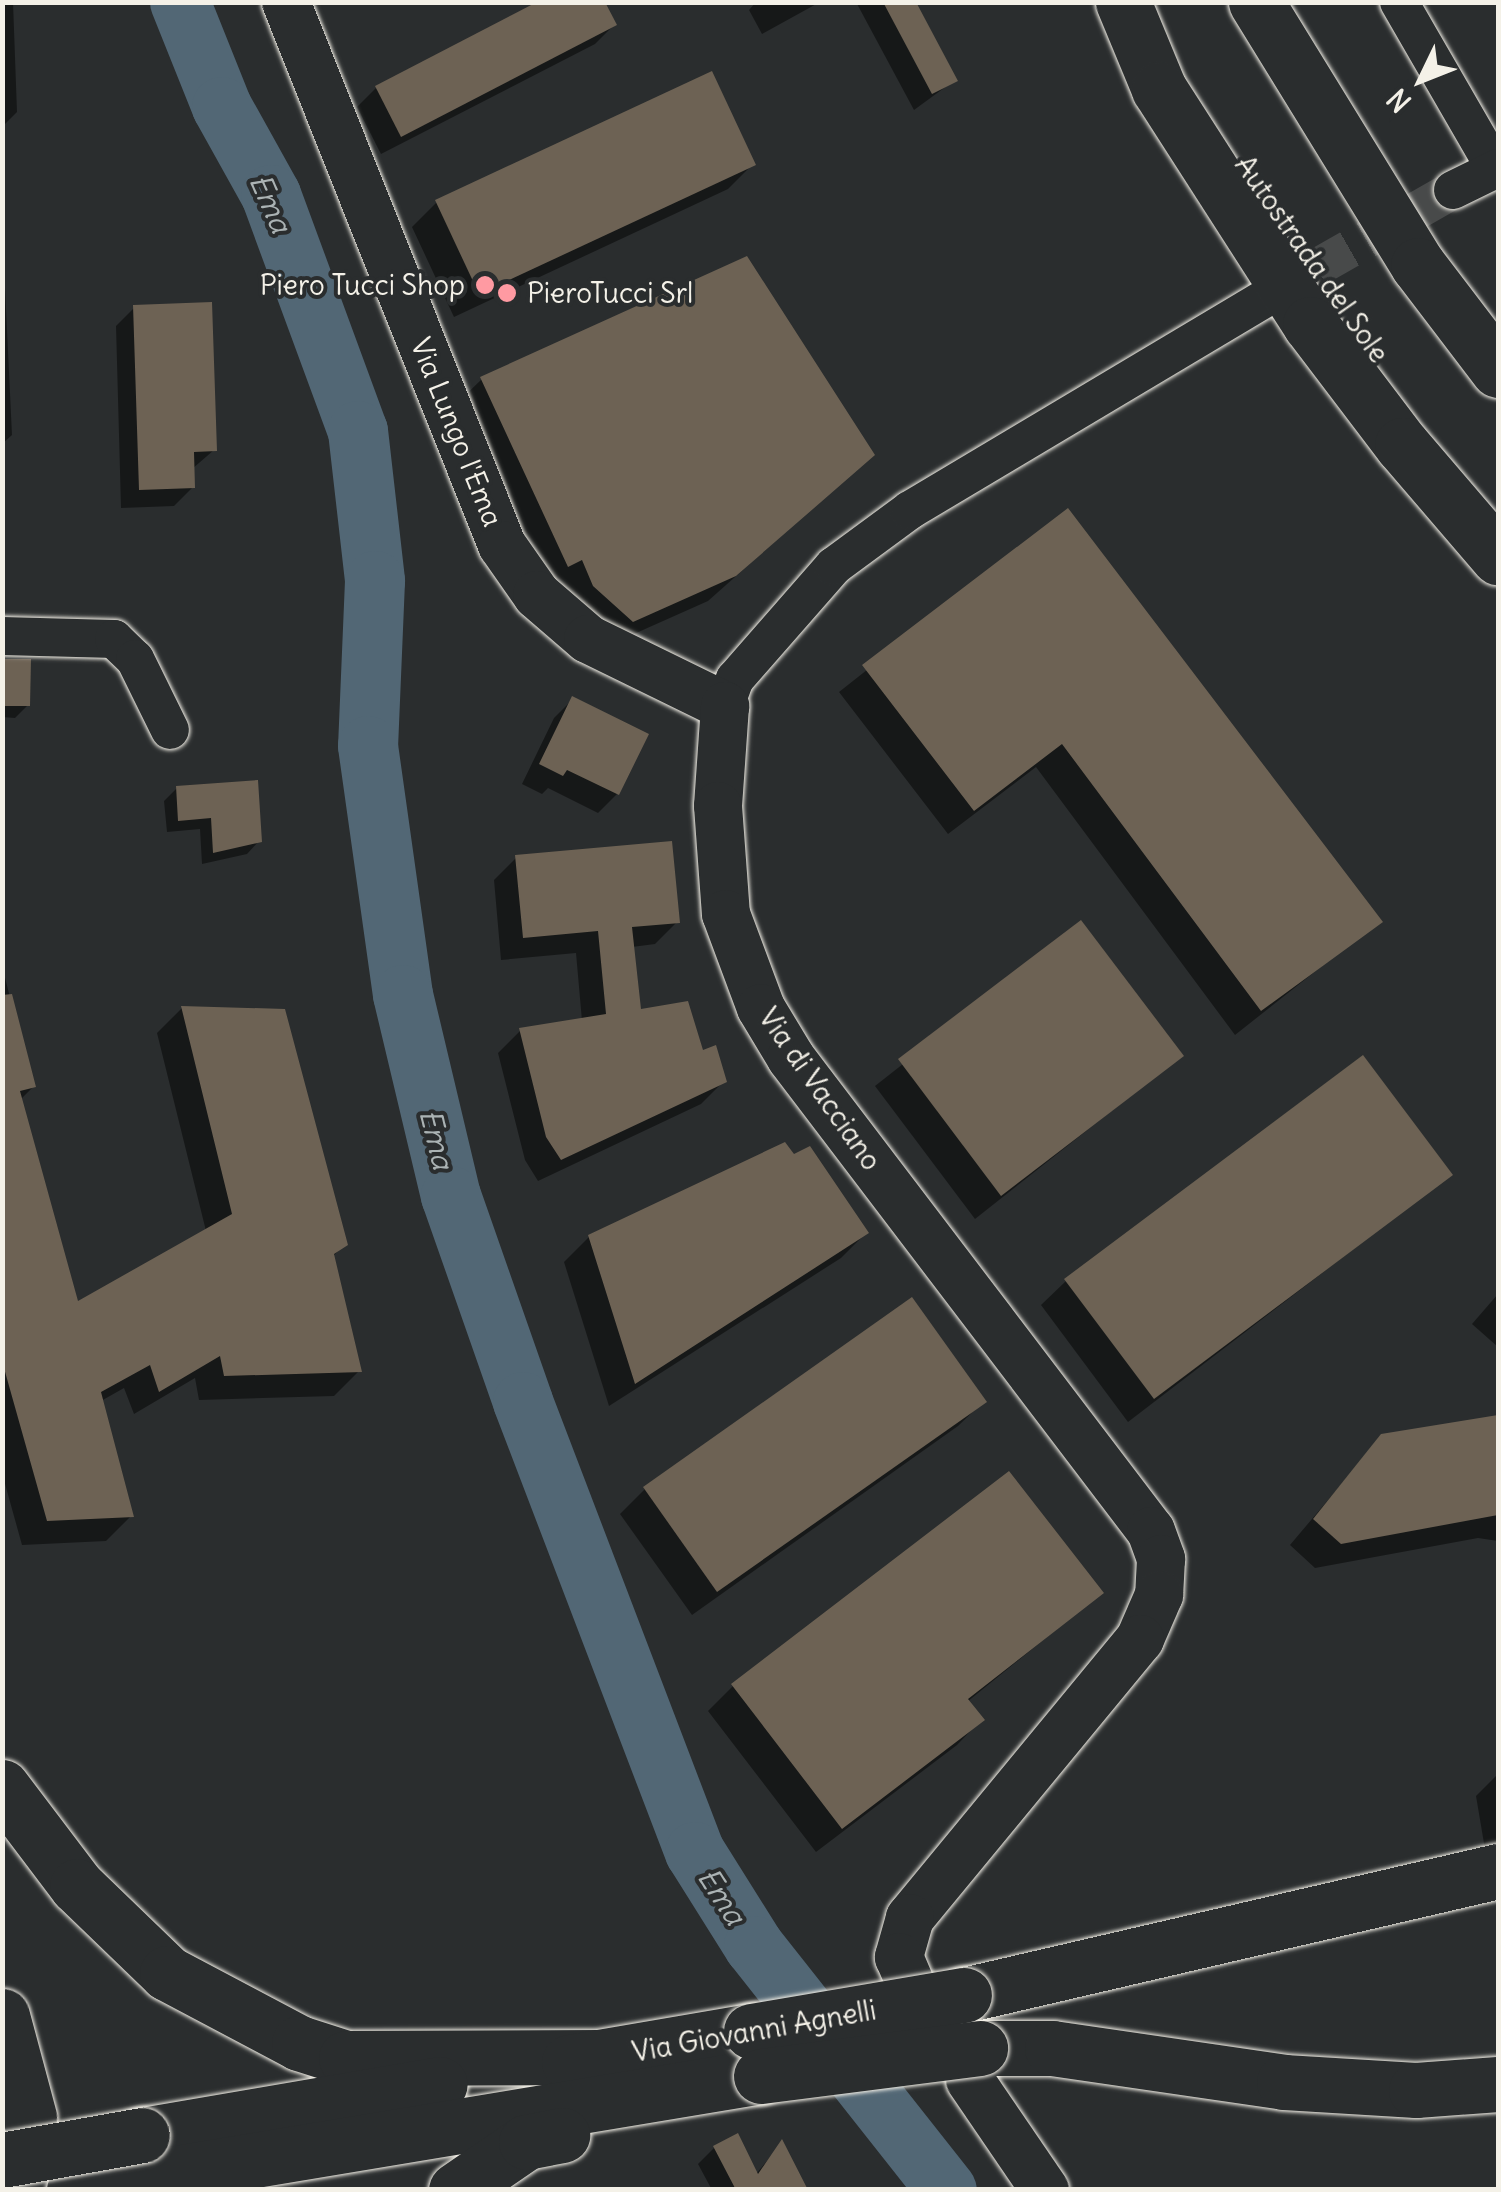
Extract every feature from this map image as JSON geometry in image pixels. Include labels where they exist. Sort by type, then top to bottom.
[{"type":"highway","points":[[1124,2],[1160,90],[1310,324],[1498,557]]},
{"type":"highway","name":"Autostrada del Sole","points":[[1146,2],[1253,180],[1343,310],[1498,502]]},
{"type":"highway","points":[[1256,2],[1418,264],[1498,370]]},
{"type":"highway","points":[[2,1787],[24,1824],[77,1886],[167,1973],[299,2043],[346,2058],[604,2057]]},
{"type":"highway","name":"Via Giovanni Agnelli","points":[[16,2138],[146,2156],[690,2089],[756,2054],[964,1995],[1498,1870]]},
{"type":"highway","points":[[2,2016],[16,2138]]},
{"type":"highway","name":"Via Giovanni Agnelli","points":[[74,2190],[146,2156],[604,2057],[756,2054],[975,2064],[1052,2048],[1284,2082],[1416,2090],[1498,2084]]},
{"type":"highway","points":[[456,2190],[526,2142],[604,2126],[690,2089]]},
{"type":"street","name":"Via Lungo l'Ema","points":[[286,2],[502,545],[536,595],[588,639],[725,706]]},
{"type":"street","points":[[1399,2],[1497,168],[1453,190]]},
{"type":"street","name":"Via di Vacciano","points":[[909,1981],[899,1957],[910,1918],[1110,1682],[1150,1619],[1163,1576],[1151,1532],[791,1058],[761,1008],[726,914],[718,806],[725,706],[735,678],[834,566],[910,510],[1265,298]]},
{"type":"street","points":[[2,636],[114,639],[134,659],[170,730]]},
{"type":"street","points":[[975,2064],[1045,2190]]},
{"type":"building","points":[[537,2],[605,2],[617,25],[401,137],[375,86]]},
{"type":"building","points":[[883,2],[916,2],[958,81],[932,94]]},
{"type":"building","points":[[712,71],[756,165],[479,294],[435,200]]},
{"type":"building","points":[[747,256],[875,455],[736,576],[633,622],[593,586],[582,560],[568,567],[480,377]]},
{"type":"building","points":[[212,302],[217,451],[194,452],[195,488],[139,490],[133,305]]},
{"type":"building","points":[[1068,508],[1383,922],[1261,1011],[1062,744],[974,811],[862,665]]},
{"type":"building","points":[[2,659],[31,659],[30,706],[2,706]]},
{"type":"building","points":[[572,696],[649,734],[619,795],[567,770],[563,776],[539,764]]},
{"type":"building","points":[[258,780],[262,842],[213,853],[211,818],[178,821],[176,786]]},
{"type":"building","points":[[672,841],[680,923],[632,927],[641,1009],[688,1001],[703,1050],[716,1045],[727,1082],[561,1160],[546,1137],[519,1028],[606,1014],[598,931],[523,938],[515,855]]},
{"type":"building","points":[[1081,920],[1184,1056],[1001,1196],[898,1059]]},
{"type":"building","points":[[12,994],[36,1087],[20,1091],[78,1301],[232,1214],[181,1006],[285,1009],[348,1245],[334,1254],[362,1372],[224,1376],[220,1356],[159,1392],[150,1365],[101,1392],[134,1517],[47,1521],[2,1361],[2,995]]},
{"type":"building","points":[[1363,1055],[1453,1175],[1154,1399],[1064,1279]]},
{"type":"building","points":[[785,1142],[794,1154],[810,1146],[869,1233],[635,1384],[588,1235]]},
{"type":"building","points":[[912,1297],[987,1402],[717,1592],[643,1487]]},
{"type":"building","points":[[1498,1415],[1498,1515],[1341,1544],[1313,1519],[1381,1434]]},
{"type":"building","points":[[1009,1471],[1104,1593],[968,1699],[985,1720],[842,1829],[731,1684]]},
{"type":"building","points":[[738,2133],[758,2174],[782,2139],[808,2190],[736,2190],[713,2146]]},
{"type":"waterway","name":"Ema","points":[[180,2],[222,107],[271,195],[358,431],[375,581],[368,746],[403,995],[451,1196],[523,1402],[695,1852],[754,1946],[947,2190]]},
{"type":"tunnel","points":[[1267,296],[1453,190]]},
{"type":"place","name":"Piero Tucci Shop","points":[[485,285]]},
{"type":"place","name":"PieroTucci Srl","points":[[507,293]]}]
